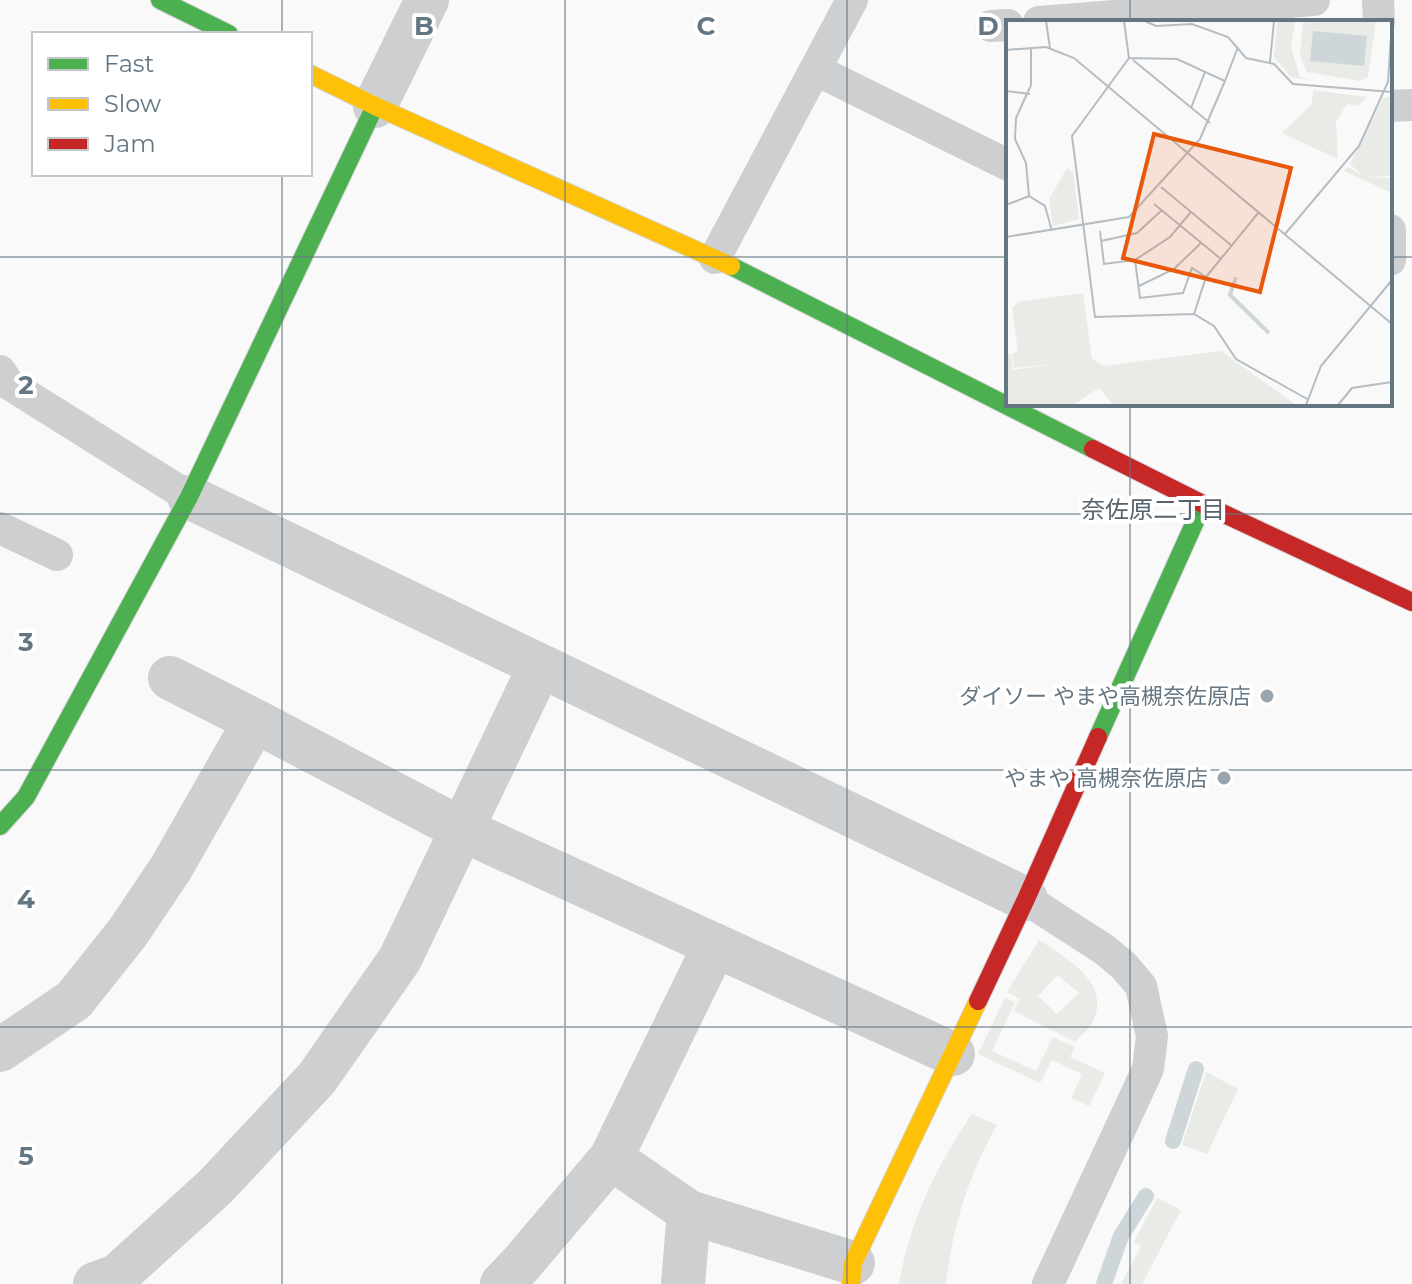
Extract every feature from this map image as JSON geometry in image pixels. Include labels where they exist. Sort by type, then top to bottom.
[{"type":"street","points":[[160,0],[225,32]]},
{"type":"street","points":[[0,826],[26,797],[189,497],[427,0]]},
{"type":"street","points":[[312,75],[715,258],[1006,405]]},
{"type":"street","points":[[1009,406],[1203,504],[1412,602]]},
{"type":"street","points":[[189,497],[1026,899]]},
{"type":"street","points":[[611,1158],[689,1212],[852,1274],[1026,899],[1203,504]]},
{"type":"street","points":[[111,1281],[215,1187],[317,1078],[400,959],[540,666]]},
{"type":"street","points":[[170,678],[463,830],[953,1054]]},
{"type":"street","points":[[0,1050],[74,1000],[128,932],[171,868],[255,721]]},
{"type":"street","points":[[502,1284],[611,1158],[715,945]]},
{"type":"street","points":[[683,1284],[689,1212]]},
{"type":"lane","points":[[715,258],[852,0]]},
{"type":"lane","points":[[1064,20],[1314,0]]},
{"type":"lane","points":[[1378,0],[1379,20]]},
{"type":"lane","points":[[816,70],[1006,164]]},
{"type":"lane","points":[[1392,106],[1412,105]]},
{"type":"lane","points":[[0,371],[9,384],[189,497]]},
{"type":"lane","points":[[0,528],[57,555]]},
{"type":"lane","points":[[1026,899],[1105,950],[1124,966],[1141,986],[1152,1036],[1148,1069],[1048,1284]]},
{"type":"shaded area","points":[[1039,940],[1084,973],[1092,984],[1097,1009],[1091,1026],[1075,1042],[1014,1011],[1020,999],[1007,992]],"holes":[[[1058,975],[1079,993],[1057,1014],[1038,996]]]},
{"type":"shaded area","points":[[1005,998],[1015,1002],[992,1051],[1036,1071],[1053,1037],[1075,1047],[1070,1057],[1105,1073],[1089,1106],[1071,1098],[1082,1074],[1052,1060],[1040,1083],[978,1054]]},
{"type":"shaded area","points":[[1206,1072],[1238,1089],[1207,1154],[1182,1145]]},
{"type":"shaded area","points":[[972,1114],[997,1125],[963,1202],[946,1284],[899,1284],[910,1238],[926,1195]]},
{"type":"shaded area","points":[[1157,1198],[1181,1210],[1142,1284],[1121,1284],[1141,1246],[1134,1242]]},
{"type":"waterway","points":[[1173,1141],[1196,1069]]},
{"type":"waterway","points":[[1104,1284],[1121,1236],[1146,1196]]},
{"type":"traffic: fast","points":[[160,0],[225,32]]},
{"type":"traffic: fast","points":[[0,826],[26,797],[189,497],[375,106]]},
{"type":"traffic: fast","points":[[731,266],[1006,405]]},
{"type":"traffic: fast","points":[[1008,406],[1093,449]]},
{"type":"traffic: fast","points":[[1098,737],[1203,504]]},
{"type":"traffic: slow","points":[[312,75],[731,266]]},
{"type":"traffic: slow","points":[[851,1284],[853,1263],[978,1001]]},
{"type":"traffic: jam","points":[[1093,449],[1412,602]]},
{"type":"traffic: jam","points":[[978,1001],[1098,737]]},
{"type":"place","name":"ダイソー やまや高槻奈佐原店","points":[[1267,696]]},
{"type":"place","name":"やまや 高槻奈佐原店","points":[[1224,778]]},
{"type":"district","name":"奈佐原二丁目","points":[[1153,510]]}]
